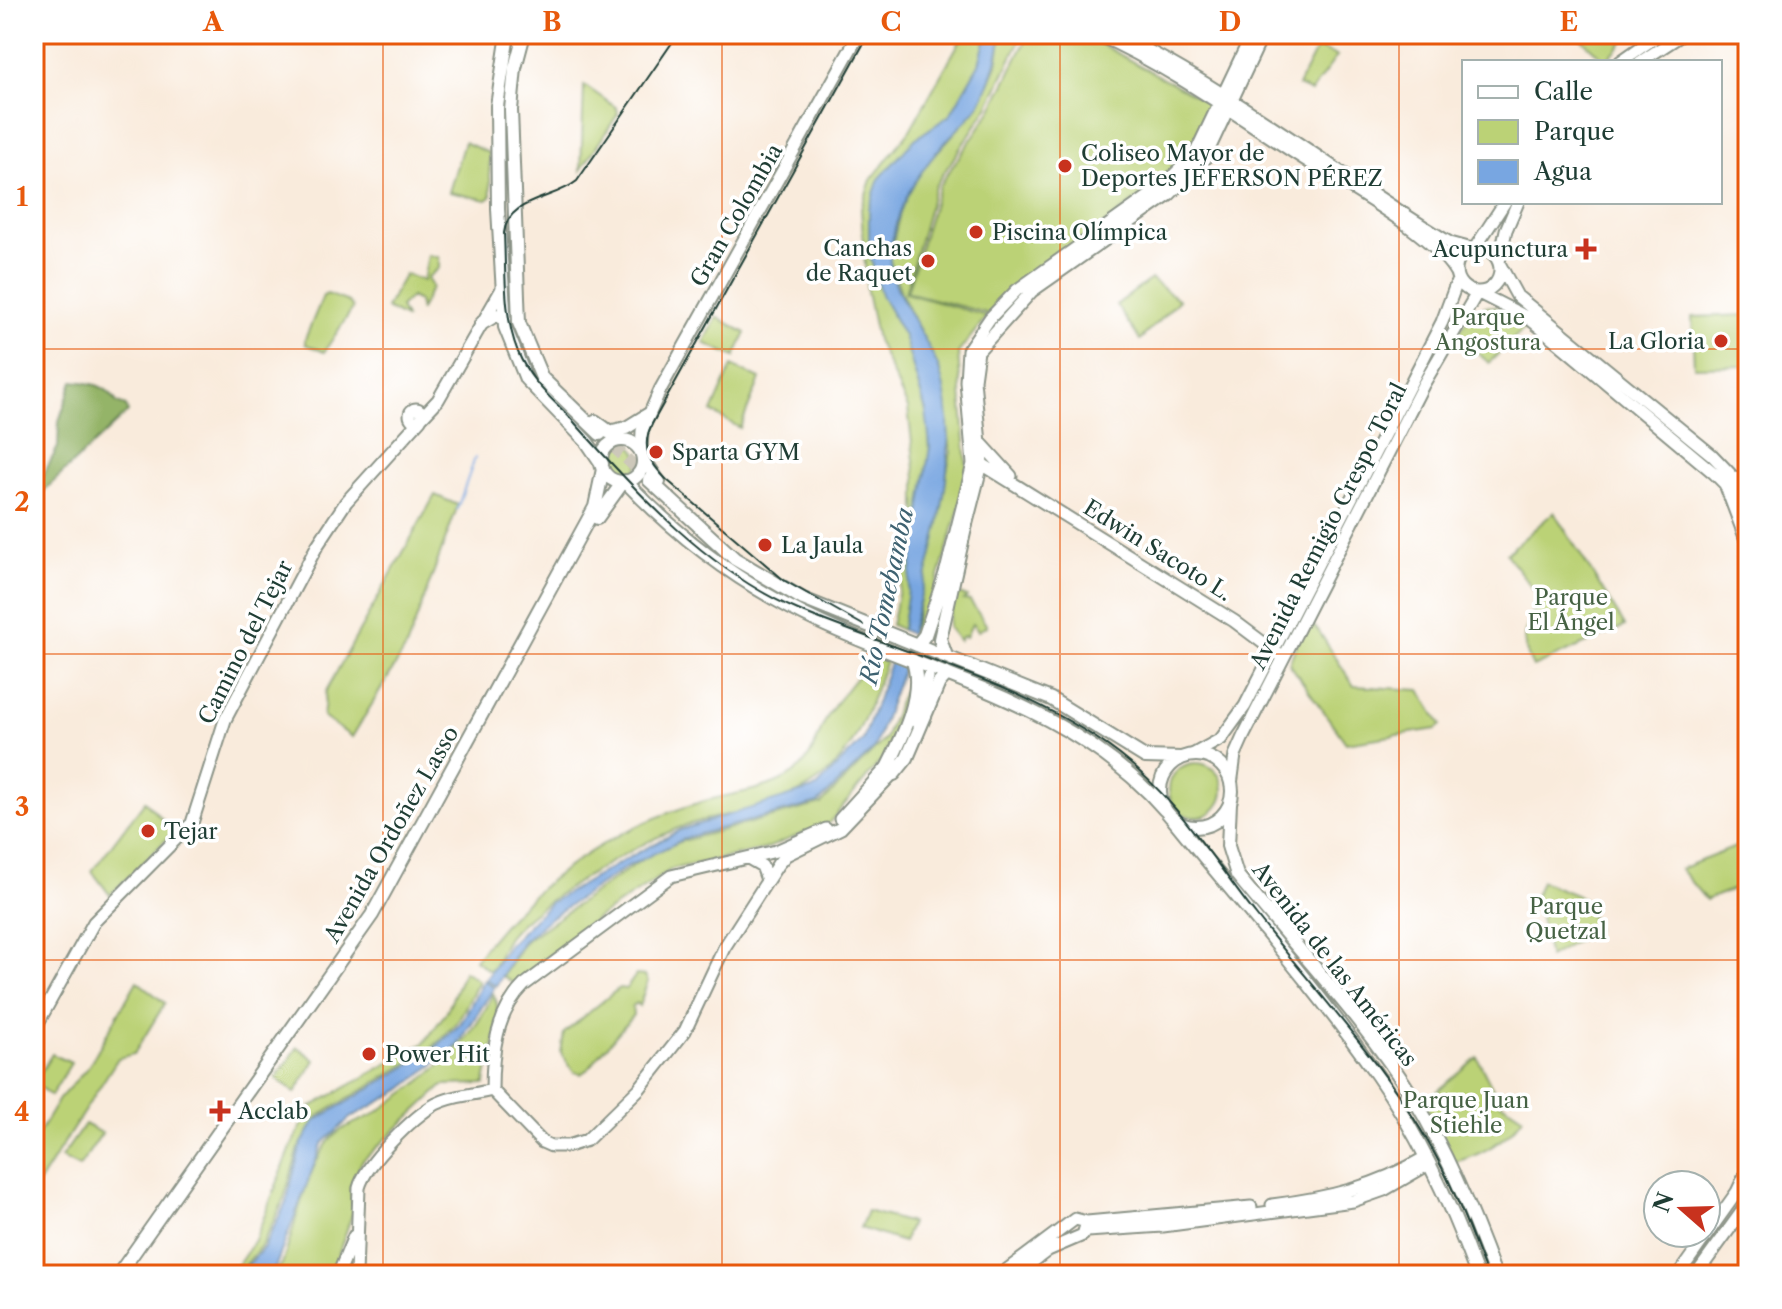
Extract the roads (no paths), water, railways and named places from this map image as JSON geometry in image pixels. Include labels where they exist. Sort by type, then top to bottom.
[{"type":"main road","points":[[508,34],[499,85],[498,209],[505,319],[512,349],[526,379],[587,442],[611,478],[652,504],[705,553],[753,587],[822,623],[1046,718],[1116,766],[1186,826],[1209,825],[1230,803],[1231,785],[1217,762],[1186,757],[1159,759],[1131,751],[1055,702],[946,656],[924,643],[890,635],[803,599],[719,546],[646,482],[696,535],[735,566],[753,587]]},
{"type":"main road","points":[[524,34],[515,68],[511,110],[519,323],[533,362],[560,399],[601,435]]},
{"type":"main road","name":"Gran Colombia","points":[[642,455],[640,441],[647,415],[859,34]]},
{"type":"main road","points":[[1096,34],[1159,63],[1227,102],[1438,236],[1489,251],[1500,264],[1517,296],[1712,455],[1748,514]]},
{"type":"main road","points":[[1116,34],[1163,57],[1429,243],[1451,263],[1466,289],[1530,319],[1729,481],[1748,545]]},
{"type":"main road","points":[[924,643],[982,444],[974,380],[978,351],[1032,291],[1169,195],[1204,160],[1252,34]]},
{"type":"main road","points":[[946,656],[940,639],[977,461],[966,381],[968,350],[990,318],[1017,290],[1162,187],[1195,154],[1263,34]]},
{"type":"main road","points":[[1623,60],[1660,34]]},
{"type":"main road","points":[[1643,60],[1683,34]]},
{"type":"main road","points":[[500,188],[514,327],[528,367],[538,383],[601,435],[634,443],[667,490],[760,572]]},
{"type":"main road","points":[[1457,276],[1458,261],[1473,248],[1504,204]]},
{"type":"main road","points":[[1478,293],[1496,284],[1506,230],[1517,204]]},
{"type":"main road","points":[[498,209],[505,224]]},
{"type":"main road","name":"Avenida Remigio Crespo Toral","points":[[1186,757],[1211,747],[1230,729],[1275,648],[1442,322],[1457,276]]},
{"type":"main road","name":"Camino del Tejar","points":[[34,1030],[94,922],[192,823],[225,720],[317,546],[346,502],[405,437],[417,416],[438,400],[503,287]]},
{"type":"main road","name":"Avenida Remigio Crespo Toral","points":[[1231,785],[1235,755],[1282,661],[1423,385],[1478,293]]},
{"type":"main road","points":[[481,324],[496,315],[505,319]]},
{"type":"main road","points":[[601,435],[627,428],[647,415]]},
{"type":"main road","name":"Gran Colombia","points":[[622,440],[647,415]]},
{"type":"main road","points":[[603,466],[608,446],[622,440]]},
{"type":"main road","name":"Edwin Sacoto L.","points":[[982,444],[1020,485]]},
{"type":"main road","points":[[621,484],[639,473],[642,455]]},
{"type":"main road","name":"Edwin Sacoto L.","points":[[977,461],[1020,485],[1275,648]]},
{"type":"main road","name":"Avenida Ordoñez Lasso","points":[[126,1275],[378,916],[593,518],[600,496],[603,466]]},
{"type":"main road","points":[[1729,481],[1748,474]]},
{"type":"main road","name":"Avenida Ordoñez Lasso","points":[[118,1275],[372,915],[593,518],[621,484]]},
{"type":"main road","points":[[608,501],[628,497],[652,504]]},
{"type":"main road","points":[[924,643],[966,524]]},
{"type":"main road","points":[[1275,648],[1282,661]]},
{"type":"main road","points":[[890,772],[917,675],[911,659]]},
{"type":"main road","points":[[924,676],[914,733],[890,772],[841,828],[786,855],[724,948],[685,1031],[600,1130],[587,1140],[568,1146],[551,1146],[542,1142],[492,1090],[493,1052],[511,998],[524,985],[671,876],[766,853],[838,821],[890,772],[907,758],[939,683],[947,674]]},
{"type":"main road","points":[[1169,814],[1161,784],[1168,769],[1186,757]]},
{"type":"main road","name":"Avenida de las Américas","points":[[1230,803],[1228,846],[1237,875],[1388,1060],[1451,1166],[1495,1275]]},
{"type":"main road","name":"Avenida de las Américas","points":[[1169,814],[1377,1075],[1428,1161],[1477,1275]]},
{"type":"main road","points":[[766,853],[770,876]]},
{"type":"main road","points":[[748,858],[762,866],[770,876]]},
{"type":"main road","points":[[356,1275],[361,1180],[378,1158],[436,1104],[492,1090]]},
{"type":"main road","points":[[1015,1275],[1048,1250],[1084,1230],[1313,1200],[1377,1184],[1428,1161]]},
{"type":"main road","points":[[1678,1275],[1737,1192],[1748,1169]]},
{"type":"main road","points":[[1696,1275],[1748,1203]]},
{"type":"main road","points":[[1000,1275],[1078,1218],[1084,1230]]},
{"type":"main road","points":[[338,1275],[356,1232]]},
{"type":"water","points":[[987,34],[1002,34],[988,86],[977,108],[917,179],[902,207],[892,239],[890,256],[895,283],[940,372],[947,404],[949,437],[943,504],[910,634],[902,630],[930,446],[926,411],[904,336],[881,295],[869,252],[869,208],[879,179],[915,139],[950,115],[979,64]]},
{"type":"water","points":[[891,660],[904,664],[874,749],[818,803],[688,837],[628,866],[550,918],[522,942],[496,986],[486,979],[509,944],[550,903],[680,830],[816,788],[863,740]]},
{"type":"water","points":[[484,980],[494,988],[457,1046],[401,1090],[350,1118],[322,1144],[275,1268],[268,1275],[239,1275],[264,1247],[286,1203],[301,1145],[315,1121],[430,1053],[461,1023]]},
{"type":"waterway","points":[[457,509],[475,458]]},
{"type":"tunnel","points":[[600,434],[649,480]]},
{"type":"tram line","points":[[678,34],[577,181],[523,206],[507,221],[504,233],[508,309],[513,338],[523,363],[543,390],[649,503],[734,575],[798,610],[964,672],[1044,708],[1083,729],[1141,772],[1193,831],[1401,1099],[1447,1177],[1487,1275]]},
{"type":"tram line","points":[[863,625],[785,581],[667,480],[652,461],[647,440],[652,424],[869,34]]},
{"type":"place","name":"Coliseo Mayor de Deportes JEFERSON PÉREZ","points":[[1065,166]]},
{"type":"place","name":"Piscina Olímpica","points":[[976,232]]},
{"type":"place","name":"Acupunctura","points":[[1586,249]]},
{"type":"place","name":"Canchas de Raquet","points":[[928,261]]},
{"type":"place","name":"La Gloria","points":[[1721,341]]},
{"type":"place","name":"Sparta GYM","points":[[656,452]]},
{"type":"place","name":"La Jaula","points":[[765,545]]},
{"type":"place","name":"Tejar","points":[[148,831]]},
{"type":"place","name":"Power Hit","points":[[369,1054]]},
{"type":"place","name":"Acclab","points":[[220,1111]]},
{"type":"park label","name":"Parque Angostura","points":[[1488,330]]},
{"type":"park label","name":"Parque El Ángel","points":[[1571,610]]},
{"type":"park label","name":"Parque Quetzal","points":[[1566,918]]},
{"type":"park label","name":"Parque Juan Stiehle","points":[[1466,1112]]},
{"type":"water label","name":"Río Tomebamba","points":[[887,596]]}]
